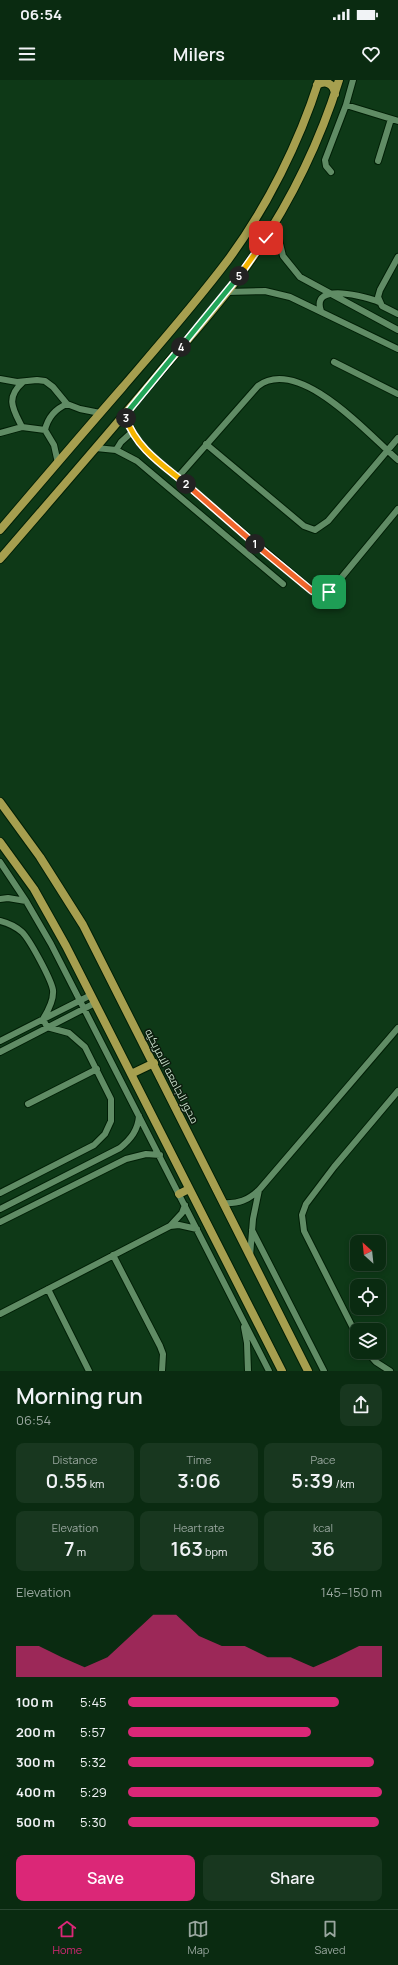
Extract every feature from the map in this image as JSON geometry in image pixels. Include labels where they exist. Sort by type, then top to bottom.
[{"type":"main road","points":[[0,559],[125,415],[227,292],[275,223],[308,160],[335,94],[339,80]]},
{"type":"main road","points":[[0,530],[189,308],[228,259],[281,171],[300,129],[318,83],[329,83],[334,88],[335,94]]},
{"type":"main road","name":"محور الجامعه الامريكيه","points":[[0,802],[40,857],[83,925],[154,1063],[308,1371]]},
{"type":"main road","points":[[0,842],[44,905],[282,1371]]},
{"type":"main road","points":[[131,1074],[154,1063]]},
{"type":"main road","points":[[179,1194],[189,1189]]},
{"type":"street","points":[[331,172],[326,166],[325,160],[346,105],[353,80]]},
{"type":"street","points":[[346,105],[398,122]]},
{"type":"street","points":[[378,161],[391,119]]},
{"type":"street","points":[[275,223],[283,256],[290,267],[300,277],[398,330]]},
{"type":"street","points":[[379,302],[380,290],[398,257]]},
{"type":"street","points":[[227,292],[265,291],[302,301],[398,349]]},
{"type":"street","points":[[321,311],[321,300],[326,295],[354,294],[379,302],[382,306],[398,314]]},
{"type":"street","points":[[334,362],[398,394]]},
{"type":"street","points":[[0,378],[24,382],[37,380],[44,381],[54,387],[67,404],[80,409],[100,413]]},
{"type":"street","points":[[178,477],[258,386],[267,380],[284,378],[303,384],[322,394],[398,460]]},
{"type":"street","points":[[22,427],[13,409],[12,400],[16,390],[24,382]]},
{"type":"street","points":[[45,430],[50,416],[67,404]]},
{"type":"street","points":[[125,415],[132,432],[147,452],[262,550],[312,591],[318,594],[326,593],[332,589],[398,509]]},
{"type":"street","points":[[0,433],[22,427],[45,430]]},
{"type":"street","points":[[45,430],[54,445],[58,463]]},
{"type":"street","points":[[116,450],[120,442],[132,432]]},
{"type":"street","points":[[206,444],[304,526],[315,530],[328,522],[398,438]]},
{"type":"street","points":[[96,448],[116,450],[137,461],[283,584]]},
{"type":"street","points":[[193,508],[201,497]]},
{"type":"street","points":[[254,560],[262,550]]},
{"type":"street","points":[[263,567],[271,557]]},
{"type":"street","points":[[0,862],[26,901],[84,1008],[160,1155],[268,1371]]},
{"type":"street","points":[[0,899],[8,898],[26,901]]},
{"type":"street","points":[[0,921],[11,925],[22,932],[47,974],[52,990],[52,998],[43,1019]]},
{"type":"street","points":[[0,1041],[80,1001],[93,999]]},
{"type":"street","points":[[0,1052],[84,1008],[93,999]]},
{"type":"street","points":[[43,1019],[47,1027]]},
{"type":"street","points":[[0,1193],[94,1145],[105,1134],[111,1121],[112,1106],[109,1092],[85,1047],[75,1037],[63,1030],[47,1027]]},
{"type":"street","points":[[223,1203],[240,1203],[248,1199],[259,1190],[398,1028]]},
{"type":"street","points":[[28,1104],[97,1069]]},
{"type":"street","points":[[350,1323],[304,1231],[302,1215],[306,1204],[334,1167],[398,1091]]},
{"type":"street","points":[[0,1209],[120,1148],[132,1137],[136,1130],[139,1116]]},
{"type":"street","points":[[0,1222],[126,1159],[146,1154],[160,1155]]},
{"type":"street","points":[[250,1256],[253,1218],[259,1190]]},
{"type":"street","points":[[0,1314],[170,1226],[177,1220],[185,1205]]},
{"type":"street","points":[[170,1226],[179,1225],[197,1229]]},
{"type":"street","points":[[252,1230],[324,1371]]},
{"type":"street","points":[[113,1256],[160,1346],[163,1354],[162,1371]]},
{"type":"street","points":[[48,1289],[89,1371]]},
{"type":"street","points":[[241,1316],[247,1343],[248,1371]]},
{"type":"street","points":[[373,1359],[390,1371]]},
{"type":"route","points":[[266,238],[227,292],[125,415],[135,437],[147,452],[312,591],[318,594],[329,592]]}]
